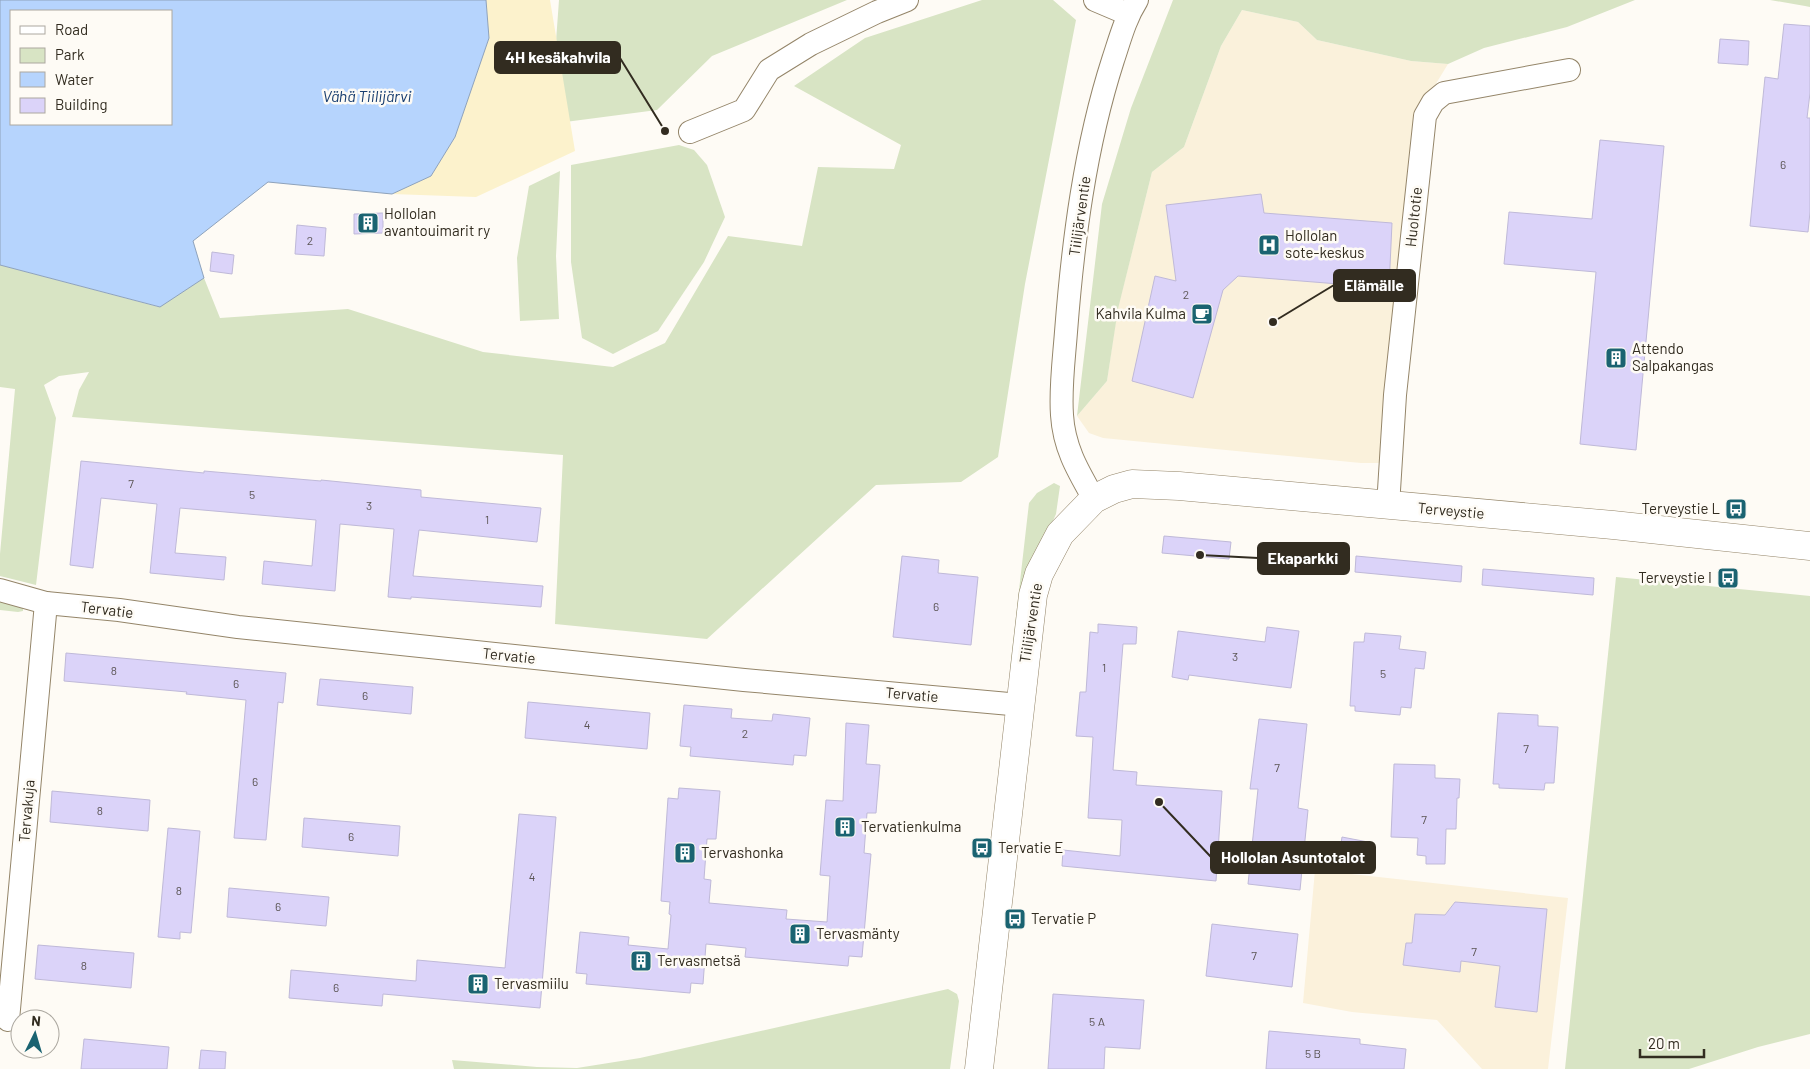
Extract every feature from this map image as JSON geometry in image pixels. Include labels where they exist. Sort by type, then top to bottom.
[{"type":"main road","name":"Terveystie","points":[[1094,499],[1114,489],[1132,484],[1179,486],[1613,525],[1810,546]]},
{"type":"main road","name":"Tiilijärventie","points":[[979,1069],[1033,595],[1039,574],[1060,534],[1094,499]]},
{"type":"street","points":[[690,132],[744,110],[769,70],[811,44],[877,12],[907,0]]},
{"type":"street","points":[[1095,0],[1132,7]]},
{"type":"street","name":"Tiilijärventie","points":[[1094,499],[1073,464],[1066,444],[1062,415],[1068,302],[1082,190],[1102,95],[1132,7]]},
{"type":"street","name":"Huoltotie","points":[[1388,506],[1396,386],[1425,116],[1433,102],[1444,93],[1569,70]]},
{"type":"street","name":"Tervatie","points":[[0,590],[46,603],[119,610],[238,627],[734,679],[1020,705]]},
{"type":"street","name":"Tervakuja","points":[[8,1020],[46,603]]},
{"type":"shaded area","name":"Hollolan sote-keskus","points":[[1242,10],[1298,22],[1317,40],[1411,61],[1448,64],[1418,113],[1381,463],[1361,463],[1103,438],[1089,433],[1077,416],[1107,381],[1117,312],[1152,172],[1184,147],[1221,46]]},
{"type":"shaded area","points":[[1315,870],[1568,898],[1548,1069],[1482,1069],[1437,1020],[1352,1012],[1303,1003]]},
{"type":"green space","points":[[559,0],[847,0],[712,56],[657,110],[550,124]]},
{"type":"green space","points":[[982,0],[1053,0],[1076,20],[1025,284],[998,457],[961,482],[876,485],[707,639],[555,624],[563,455],[72,417],[79,390],[89,372],[59,376],[44,385],[56,418],[36,585],[0,576],[0,554],[15,389],[0,387],[0,265],[159,307],[204,278],[220,318],[348,309],[483,352],[613,367],[665,343],[728,236],[802,246],[818,167],[894,169],[901,145],[794,86],[865,38]]},
{"type":"green space","points":[[1173,0],[1635,0],[1567,27],[1484,48],[1448,64],[1411,61],[1317,40],[1298,22],[1242,10],[1221,46],[1184,147],[1152,172],[1118,309],[1107,381],[1077,416],[1102,204],[1131,108]]},
{"type":"green space","points":[[1770,0],[1810,0],[1810,7],[1805,6]]},
{"type":"green space","points":[[679,145],[694,150],[707,165],[725,217],[704,262],[658,331],[613,354],[582,338],[571,262],[571,165]]},
{"type":"green space","points":[[560,171],[556,256],[559,319],[520,321],[517,258],[529,186]]},
{"type":"green space","points":[[1054,483],[1060,486],[1056,514],[1051,525],[1015,670],[1010,669],[1029,503],[1037,493]]},
{"type":"green space","points":[[1616,577],[1810,596],[1810,1034],[1758,1047],[1689,1069],[1565,1069]]},
{"type":"green space","points":[[0,598],[23,606],[23,611],[0,610]]},
{"type":"green space","points":[[948,989],[957,994],[959,1001],[950,1069],[454,1069],[452,1060],[537,1067],[577,1068],[640,1058]]},
{"type":"sand","points":[[486,0],[550,0],[575,151],[476,197],[392,194],[431,176],[455,137],[489,38]]},
{"type":"water","name":"Vähä Tiilijärvi","points":[[0,0],[486,0],[489,38],[455,137],[431,176],[392,194],[268,182],[193,241],[204,278],[160,307],[0,265]]},
{"type":"building","points":[[1784,24],[1810,26],[1810,93],[1807,118],[1810,118],[1810,212],[1808,232],[1750,226],[1765,77],[1778,79]]},
{"type":"building","points":[[1720,39],[1749,41],[1748,65],[1718,63]]},
{"type":"building","name":"Attendo Salpakangas","points":[[1600,140],[1664,146],[1636,450],[1580,444],[1596,272],[1504,264],[1509,212],[1592,219]]},
{"type":"building","name":"Hollolan sote-keskus","points":[[1261,194],[1264,213],[1392,223],[1389,288],[1238,276],[1223,290],[1193,398],[1132,381],[1155,276],[1176,281],[1166,205]]},
{"type":"building","name":"Hollolan avantouimarit ry","points":[[383,213],[383,233],[354,234],[354,214]]},
{"type":"building","points":[[297,225],[326,228],[324,256],[295,254]]},
{"type":"building","points":[[212,252],[234,255],[232,274],[210,271]]},
{"type":"building","points":[[81,461],[204,473],[204,471],[321,480],[421,490],[421,497],[541,508],[537,542],[419,530],[413,576],[543,586],[541,607],[411,597],[411,599],[388,597],[394,529],[340,524],[335,591],[262,584],[264,561],[312,566],[316,520],[180,508],[175,553],[226,557],[224,580],[150,573],[157,504],[101,498],[93,568],[70,565]]},
{"type":"building","points":[[1164,536],[1231,542],[1229,559],[1162,553]]},
{"type":"building","points":[[902,556],[939,560],[938,573],[978,577],[971,645],[893,637]]},
{"type":"building","points":[[1356,556],[1462,566],[1461,582],[1355,572]]},
{"type":"building","points":[[1483,569],[1594,578],[1593,595],[1482,585]]},
{"type":"building","points":[[1098,624],[1137,627],[1136,644],[1123,644],[1113,770],[1137,772],[1136,785],[1222,791],[1216,881],[1062,866],[1063,850],[1120,856],[1122,820],[1088,818],[1093,737],[1076,736],[1080,692],[1086,692],[1090,632],[1098,633]]},
{"type":"building","points":[[1267,627],[1299,631],[1291,688],[1189,675],[1188,680],[1172,677],[1178,631],[1265,642]]},
{"type":"building","points":[[1365,633],[1401,636],[1399,649],[1426,652],[1424,669],[1415,668],[1411,708],[1401,707],[1400,715],[1355,711],[1355,706],[1350,706],[1354,642],[1364,642]]},
{"type":"building","points":[[66,653],[286,673],[283,703],[278,702],[266,840],[234,838],[246,700],[186,694],[187,692],[64,681]]},
{"type":"building","points":[[320,679],[413,687],[411,714],[317,705]]},
{"type":"building","points":[[528,702],[650,713],[647,749],[525,738]]},
{"type":"building","points":[[684,705],[732,709],[731,718],[772,721],[773,714],[810,718],[806,756],[794,755],[793,765],[690,756],[691,747],[680,746]]},
{"type":"building","points":[[1498,713],[1538,715],[1538,726],[1558,727],[1554,783],[1545,783],[1544,790],[1499,788],[1499,784],[1493,784]]},
{"type":"building","points":[[1259,719],[1307,724],[1298,808],[1308,810],[1300,890],[1248,884],[1258,789],[1250,789]]},
{"type":"building","points":[[846,723],[869,725],[866,764],[880,765],[876,813],[867,813],[864,853],[871,854],[862,957],[849,956],[848,966],[745,957],[746,948],[706,944],[703,984],[691,983],[690,993],[586,984],[587,974],[576,973],[580,932],[629,937],[628,945],[668,949],[671,915],[669,914],[670,902],[661,901],[668,798],[678,799],[679,788],[720,791],[716,839],[707,839],[704,879],[711,880],[709,903],[787,910],[786,919],[827,922],[830,876],[820,875],[826,800],[843,801]]},
{"type":"building","points":[[1394,764],[1435,765],[1435,778],[1460,779],[1456,829],[1446,829],[1445,864],[1426,864],[1426,856],[1417,855],[1418,838],[1391,837]]},
{"type":"building","points":[[52,791],[150,800],[148,831],[50,822]]},
{"type":"building","points":[[519,814],[556,817],[540,1008],[383,994],[382,1006],[289,998],[291,970],[416,981],[417,960],[505,968]]},
{"type":"building","points":[[304,818],[400,826],[398,856],[302,847]]},
{"type":"building","points":[[168,828],[200,831],[191,933],[180,932],[180,939],[158,937]]},
{"type":"building","points":[[1342,837],[1368,842],[1365,860],[1339,856]]},
{"type":"building","points":[[229,888],[329,897],[326,926],[227,917]]},
{"type":"building","points":[[1455,902],[1547,909],[1537,1012],[1495,1007],[1500,966],[1461,961],[1460,972],[1403,965],[1406,943],[1412,943],[1415,914],[1445,915]]},
{"type":"building","points":[[1212,924],[1298,934],[1292,987],[1206,976]]},
{"type":"building","points":[[38,945],[134,953],[131,988],[35,979]]},
{"type":"building","points":[[1053,994],[1144,1000],[1140,1049],[1105,1047],[1104,1069],[1048,1069]]},
{"type":"building","points":[[1269,1031],[1360,1039],[1360,1044],[1406,1049],[1404,1069],[1266,1069]]},
{"type":"building","points":[[84,1039],[169,1047],[167,1069],[81,1069]]},
{"type":"building","points":[[201,1050],[226,1052],[225,1069],[199,1069]]},
{"type":"place","name":"4H kesäkahvila","points":[[665,131]]},
{"type":"place","name":"Hollolan avantouimarit ry","points":[[368,223]]},
{"type":"place","name":"Hollolan sote-keskus","points":[[1269,245]]},
{"type":"place","name":"Kahvila Kulma","points":[[1202,314]]},
{"type":"place","name":"Elämälle","points":[[1273,322]]},
{"type":"place","name":"Attendo Salpakangas","points":[[1616,358]]},
{"type":"place","name":"Terveystie L","points":[[1736,509]]},
{"type":"place","name":"Ekaparkki","points":[[1200,555]]},
{"type":"place","name":"Terveystie I","points":[[1728,578]]},
{"type":"place","name":"Hollolan Asuntotalot","points":[[1159,802]]},
{"type":"place","name":"Tervatienkulma","points":[[845,827]]},
{"type":"place","name":"Tervatie E","points":[[982,848]]},
{"type":"place","name":"Tervashonka","points":[[685,853]]},
{"type":"place","name":"Tervatie P","points":[[1015,919]]},
{"type":"place","name":"Tervasmänty","points":[[800,934]]},
{"type":"place","name":"Tervasmetsä","points":[[641,961]]},
{"type":"place","name":"Tervasmiilu","points":[[478,984]]}]
